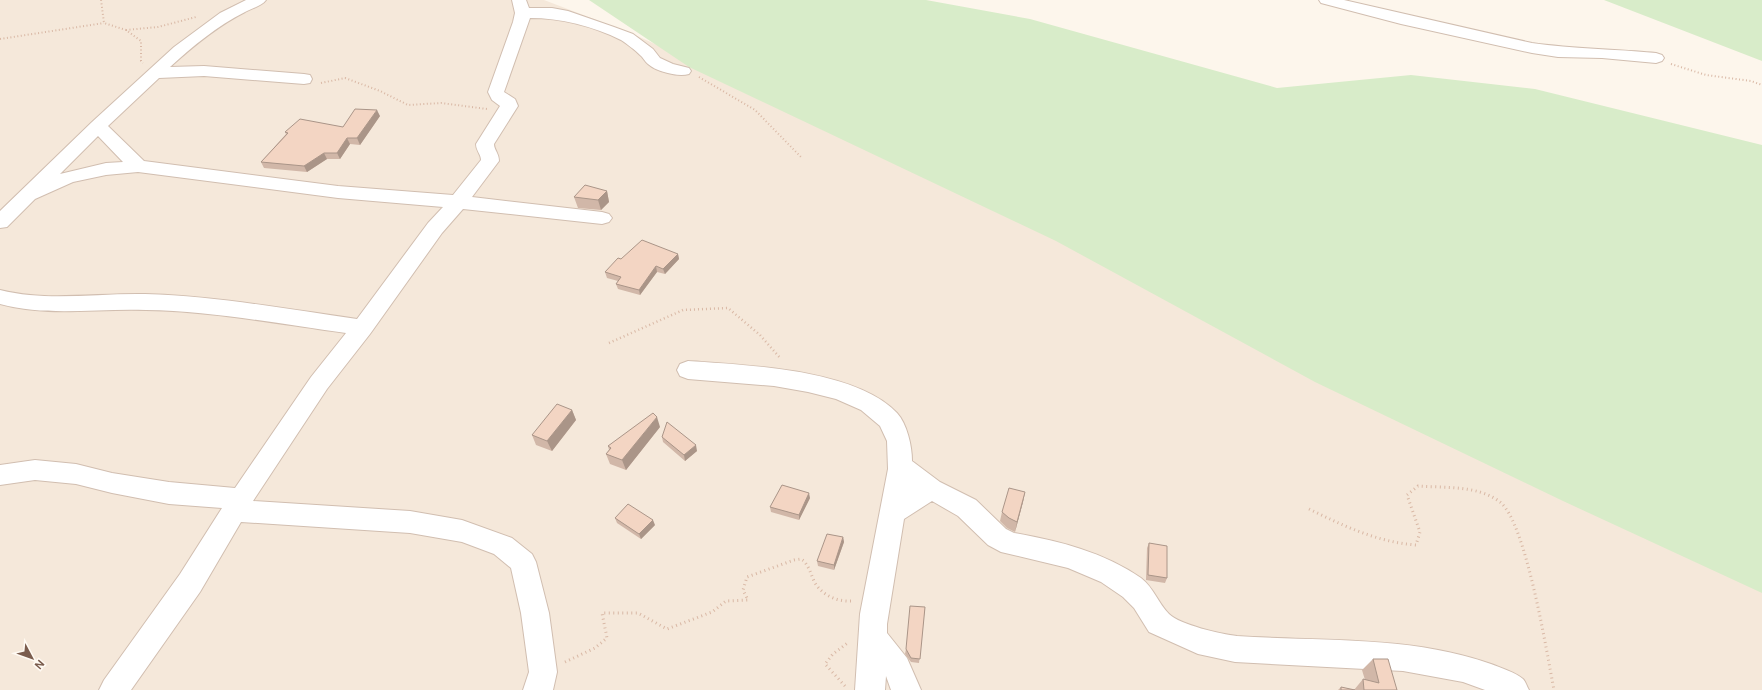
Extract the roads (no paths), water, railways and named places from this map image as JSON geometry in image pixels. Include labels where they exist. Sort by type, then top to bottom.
[{"type":"street","points":[[0,222],[98,126],[191,39],[212,24],[259,0]]},
{"type":"street","points":[[1326,0],[1401,19],[1532,48],[1558,52],[1602,53],[1656,58]]},
{"type":"street","points":[[114,690],[190,583],[237,505],[319,383],[362,328],[435,228],[458,202],[490,161],[490,154],[485,148],[485,144],[509,106],[509,102],[498,96],[496,92],[502,73],[513,48],[521,6],[563,15],[609,30],[627,38],[647,52],[654,61],[667,67],[683,71]]},
{"type":"street","points":[[154,73],[204,71],[304,79]]},
{"type":"street","points":[[98,126],[138,166]]},
{"type":"street","points":[[28,195],[67,178],[106,169],[138,166],[338,192],[458,202],[602,218]]},
{"type":"street","points":[[0,297],[37,304],[154,303],[222,309],[362,328]]},
{"type":"street","points":[[688,370],[796,380],[854,396],[869,402],[882,412],[893,424],[899,440],[900,465],[874,623],[870,690]]},
{"type":"street","points":[[900,465],[931,489],[947,496],[967,508],[997,538],[1010,544],[1045,550],[1071,557],[1110,573],[1133,588],[1159,622],[1176,632],[1198,641],[1234,649],[1403,656],[1463,668],[1501,682],[1514,690]]},
{"type":"street","points":[[0,475],[35,470],[76,474],[112,483],[237,505],[410,522],[462,530],[503,546],[523,562],[535,613],[540,681]]},
{"type":"street","points":[[892,513],[931,489]]},
{"type":"street","points":[[874,623],[888,653],[900,671],[906,690]]}]
